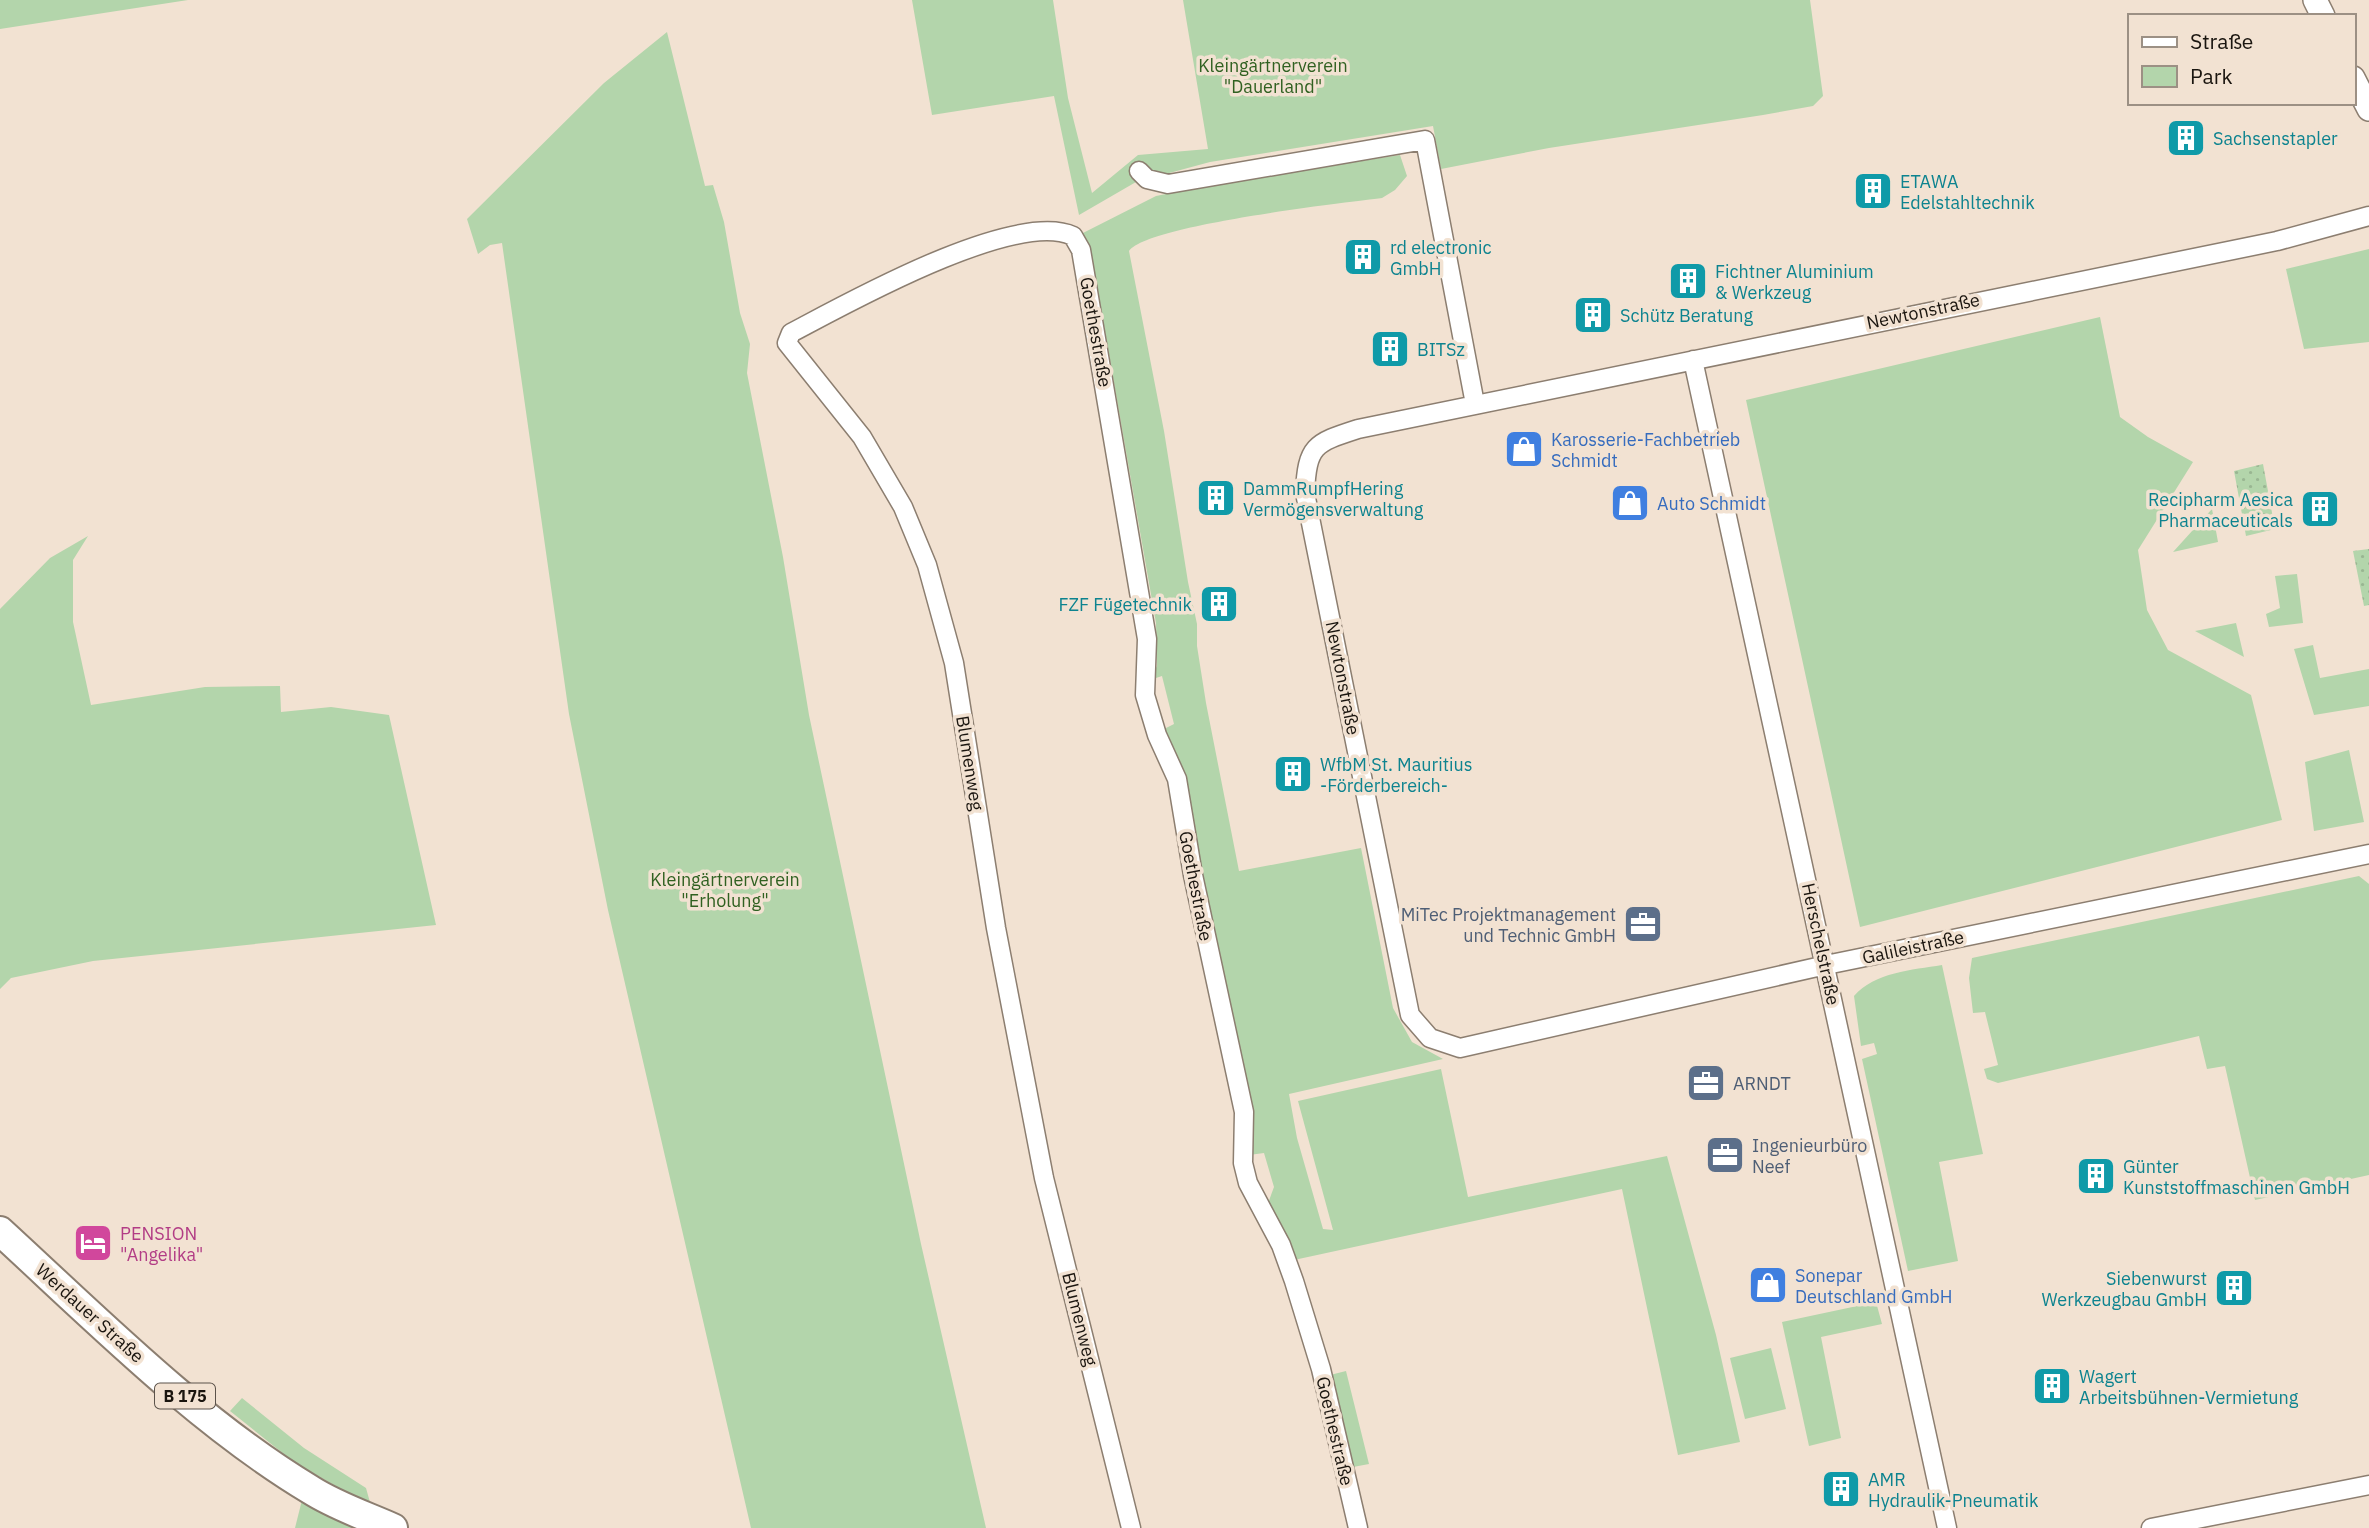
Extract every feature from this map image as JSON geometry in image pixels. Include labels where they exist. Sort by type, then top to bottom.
[{"type":"main road","name":"Werdauer Straße","points":[[0,1231],[138,1357],[219,1424],[312,1491],[393,1528]]},
{"type":"street","points":[[2355,82],[2369,108]]},
{"type":"street","points":[[1139,171],[1147,179],[1168,184],[1425,140],[1475,404]]},
{"type":"street","name":"Newtonstraße","points":[[1460,1048],[1430,1038],[1410,1015],[1305,493],[1308,460],[1321,441],[1358,429],[1475,404],[2277,241],[2369,216]]},
{"type":"street","name":"Blumenweg","points":[[1073,236],[1062,231],[1033,232],[983,244],[864,294],[790,333],[787,343],[862,437],[903,507],[928,565],[954,663],[996,928],[1037,1142],[1131,1528]]},
{"type":"street","name":"Goethestraße","points":[[1073,236],[1081,250],[1086,272],[1143,614],[1148,661],[1143,683],[1145,695],[1157,735],[1177,779],[1193,875],[1244,1112],[1243,1163],[1257,1203],[1281,1245],[1307,1321],[1358,1528]]},
{"type":"street","name":"Herschelstraße","points":[[1693,360],[1947,1528]]},
{"type":"street","name":"Galileistraße","points":[[1460,1048],[1826,965],[2369,854]]},
{"type":"street","points":[[2151,1528],[2369,1485]]},
{"type":"green space","points":[[0,0],[188,0],[0,29]]},
{"type":"green space","name":"Kleingärtnerverein \"Dauerland\"","points":[[912,0],[1053,0],[1068,98],[1092,193],[1138,155],[1208,149],[1183,0],[1810,0],[1823,96],[1813,106],[1549,148],[1441,169],[1433,126],[1210,162],[1136,182],[1079,215],[1054,96],[932,115]]},
{"type":"green space","name":"Kleingärtnerverein \"Erholung\"","points":[[667,32],[705,186],[713,185],[724,222],[740,313],[750,344],[747,373],[783,557],[809,715],[921,1244],[986,1528],[751,1528],[608,910],[569,714],[502,243],[490,245],[478,254],[467,219],[604,83]]},
{"type":"green space","points":[[1400,155],[1407,176],[1395,190],[1382,198],[1206,224],[1143,241],[1129,251],[1164,431],[1197,624],[1197,646],[1206,703],[1239,871],[1361,848],[1393,1008],[1412,1042],[1443,1059],[1289,1094],[1297,1138],[1323,1229],[1333,1230],[1298,1101],[1441,1069],[1468,1197],[1667,1156],[1716,1335],[1740,1442],[1678,1455],[1622,1189],[1294,1260],[1291,1247],[1267,1206],[1274,1187],[1264,1153],[1249,1155],[1248,1088],[1216,952],[1177,757],[1162,730],[1174,724],[1162,676],[1150,680],[1157,666],[1156,623],[1095,274],[1089,246],[1081,234],[1156,196],[1226,182]]},
{"type":"green space","points":[[2369,249],[2369,342],[2304,349],[2286,269]]},
{"type":"green space","points":[[2100,317],[2120,417],[2148,437],[2193,462],[2138,550],[2147,610],[2168,650],[2251,695],[2282,820],[1860,927],[1746,400]]},
{"type":"green space","points":[[2263,464],[2275,529],[2246,536],[2234,471]]},
{"type":"green space","points":[[2212,509],[2218,542],[2173,552]]},
{"type":"green space","points":[[88,536],[73,560],[73,622],[91,705],[205,687],[280,686],[281,712],[331,707],[389,715],[436,925],[93,961],[11,978],[0,989],[0,609],[50,558]]},
{"type":"green space","points":[[2369,549],[2369,605],[2364,606],[2353,551]]},
{"type":"green space","points":[[2297,574],[2303,623],[2269,627],[2266,614],[2280,608],[2275,576]]},
{"type":"green space","points":[[2236,623],[2244,657],[2195,631]]},
{"type":"green space","points":[[2313,645],[2320,678],[2369,669],[2369,706],[2314,715],[2294,649]]},
{"type":"green space","points":[[2349,750],[2364,822],[2314,831],[2305,762]]},
{"type":"green space","points":[[2359,876],[2369,884],[2369,1175],[2255,1200],[2225,1066],[2207,1069],[2199,1036],[1998,1083],[1987,1079],[1984,1069],[1998,1065],[1985,1012],[1973,1013],[1969,978],[1972,958]]},
{"type":"green space","points":[[1942,965],[1983,1154],[1939,1162],[1958,1261],[1908,1271],[1862,1059],[1877,1054],[1874,1043],[1861,1046],[1854,996],[1883,977]]},
{"type":"green space","points":[[1876,1302],[1882,1324],[1821,1337],[1841,1438],[1809,1446],[1782,1322]]},
{"type":"green space","points":[[1771,1348],[1786,1409],[1745,1419],[1730,1358]]},
{"type":"green space","points":[[1346,1371],[1369,1464],[1353,1467],[1330,1375]]},
{"type":"green space","points":[[242,1398],[304,1448],[366,1488],[371,1506],[295,1463],[230,1411]]},
{"type":"green space","points":[[302,1500],[355,1528],[295,1528]]},
{"type":"place","name":"Sachsenstapler","points":[[2186,138]]},
{"type":"place","name":"ETAWA Edelstahltechnik","points":[[1873,191]]},
{"type":"place","name":"rd electronic GmbH","points":[[1363,257]]},
{"type":"place","name":"Fichtner Aluminium & Werkzeug","points":[[1688,281]]},
{"type":"place","name":"Schütz Beratung","points":[[1593,315]]},
{"type":"place","name":"BITSz","points":[[1390,349]]},
{"type":"place","name":"Karosserie-Fachbetrieb Schmidt","points":[[1524,449]]},
{"type":"place","name":"DammRumpfHering Vermögensverwaltung","points":[[1216,498]]},
{"type":"place","name":"Auto Schmidt","points":[[1630,503]]},
{"type":"place","name":"Recipharm Aesica Pharmaceuticals","points":[[2320,509]]},
{"type":"place","name":"FZF Fügetechnik","points":[[1219,604]]},
{"type":"place","name":"WfbM St. Mauritius -Förderbereich-","points":[[1293,774]]},
{"type":"place","name":"MiTec Projektmanagement und Technic GmbH","points":[[1643,924]]},
{"type":"place","name":"ARNDT","points":[[1706,1083]]},
{"type":"place","name":"Ingenieurbüro Neef","points":[[1725,1155]]},
{"type":"place","name":"Günter Kunststoffmaschinen GmbH","points":[[2096,1176]]},
{"type":"place","name":"PENSION \"Angelika\"","points":[[93,1243]]},
{"type":"place","name":"Sonepar Deutschland GmbH","points":[[1768,1285]]},
{"type":"place","name":"Siebenwurst Werkzeugbau GmbH","points":[[2234,1288]]},
{"type":"place","name":"Wagert Arbeitsbühnen-Vermietung","points":[[2052,1386]]},
{"type":"place","name":"AMR Hydraulik-Pneumatik","points":[[1841,1489]]}]
